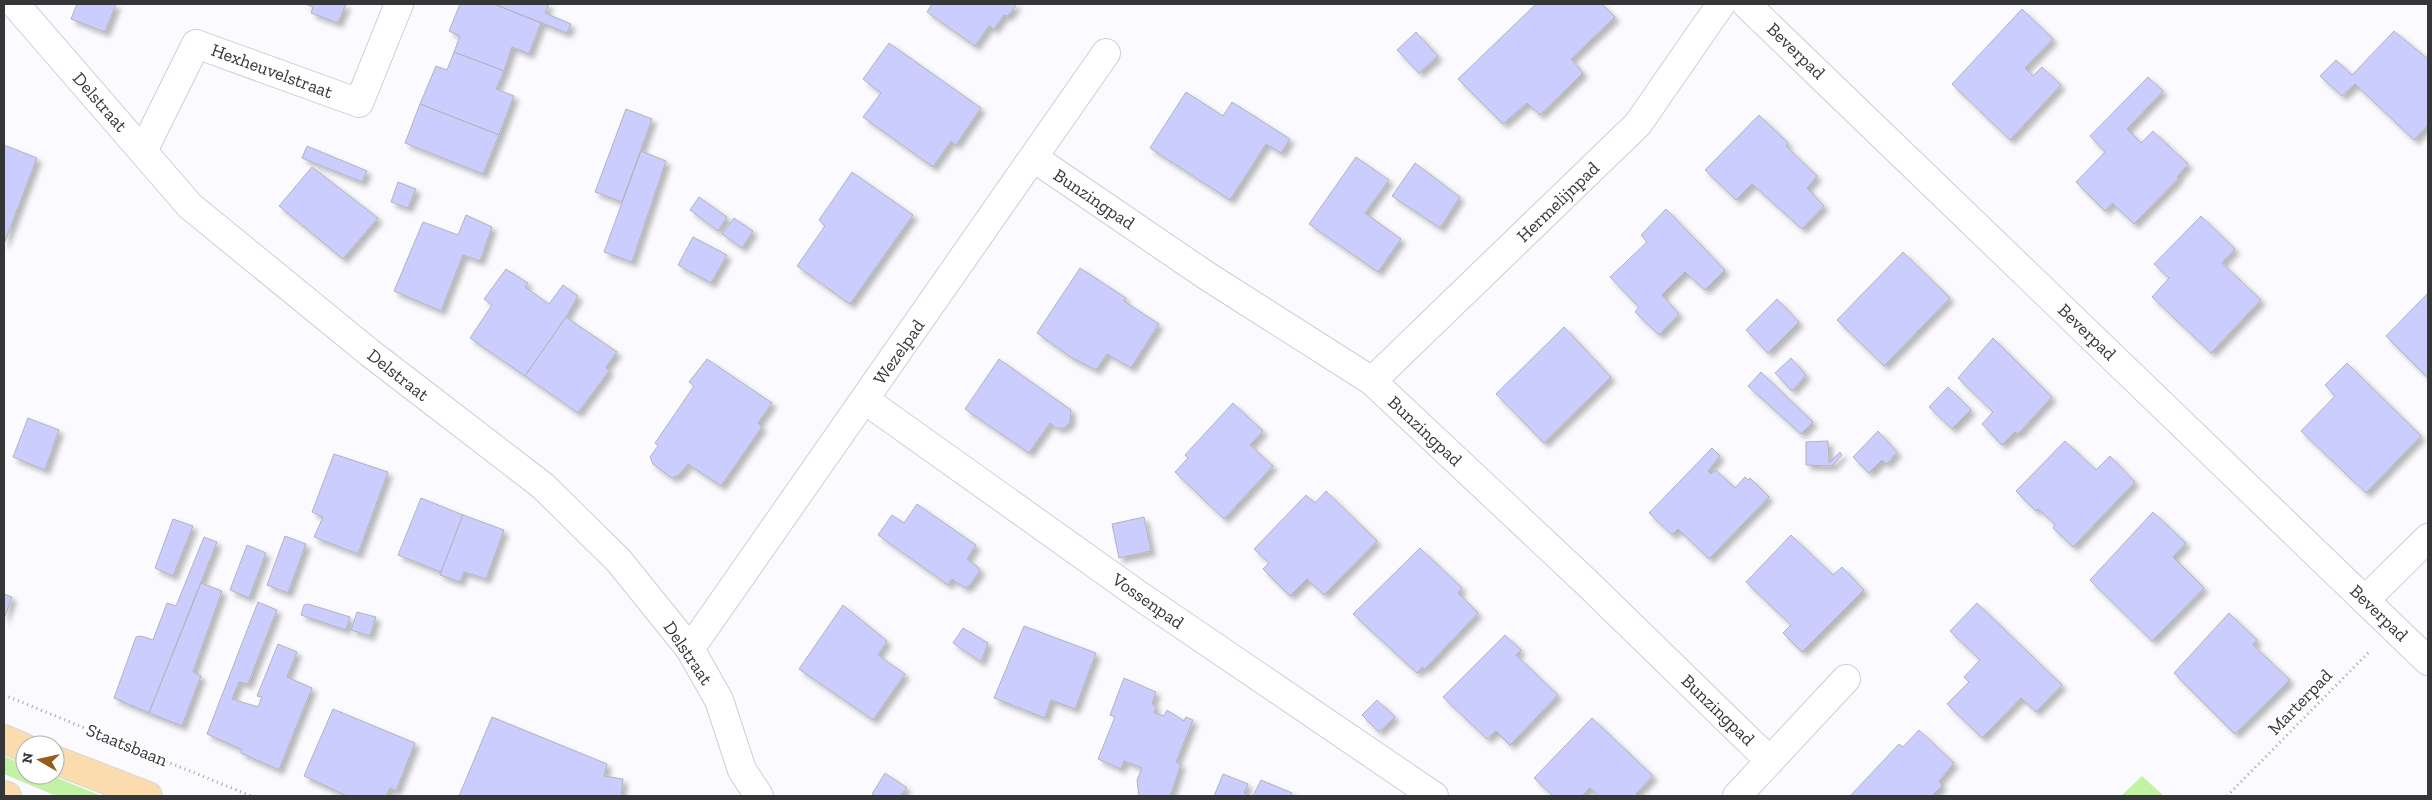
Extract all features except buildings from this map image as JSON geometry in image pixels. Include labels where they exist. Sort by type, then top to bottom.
[{"type":"main road","points":[[65,764],[148,796]]},
{"type":"street","name":"Delstraat","points":[[15,4],[190,206],[370,353],[543,486],[619,561],[690,649],[718,700],[740,783],[759,796]]},
{"type":"street","name":"Hexheuvelstraat","points":[[143,151],[196,44],[359,103],[399,4]]},
{"type":"street","name":"Hermelijnpad","points":[[1372,381],[1638,124],[1721,4]]},
{"type":"street","name":"Beverpad","points":[[1746,4],[2428,661]]},
{"type":"street","name":"Wezelpad","points":[[690,649],[1106,53]]},
{"type":"street","name":"Bunzingpad","points":[[1034,158],[1207,276],[1372,381],[1591,587],[1770,761]]},
{"type":"street","name":"Vossenpad","points":[[865,400],[1140,596],[1434,796]]},
{"type":"street","points":[[2365,600],[2428,538]]},
{"type":"street","name":"Bunzingpad","points":[[1737,796],[1846,679]]},
{"type":"path","name":"Marterpad","points":[[2227,796],[2393,627]]},
{"type":"path","name":"Staatsbaan","points":[[4,695],[251,796]]},
{"type":"green space","points":[[4,756],[15,761],[15,779],[4,774]]},
{"type":"green space","points":[[2142,776],[2164,796],[2121,796]]},
{"type":"green space","points":[[65,781],[102,796],[56,796],[30,785],[65,785]]}]
